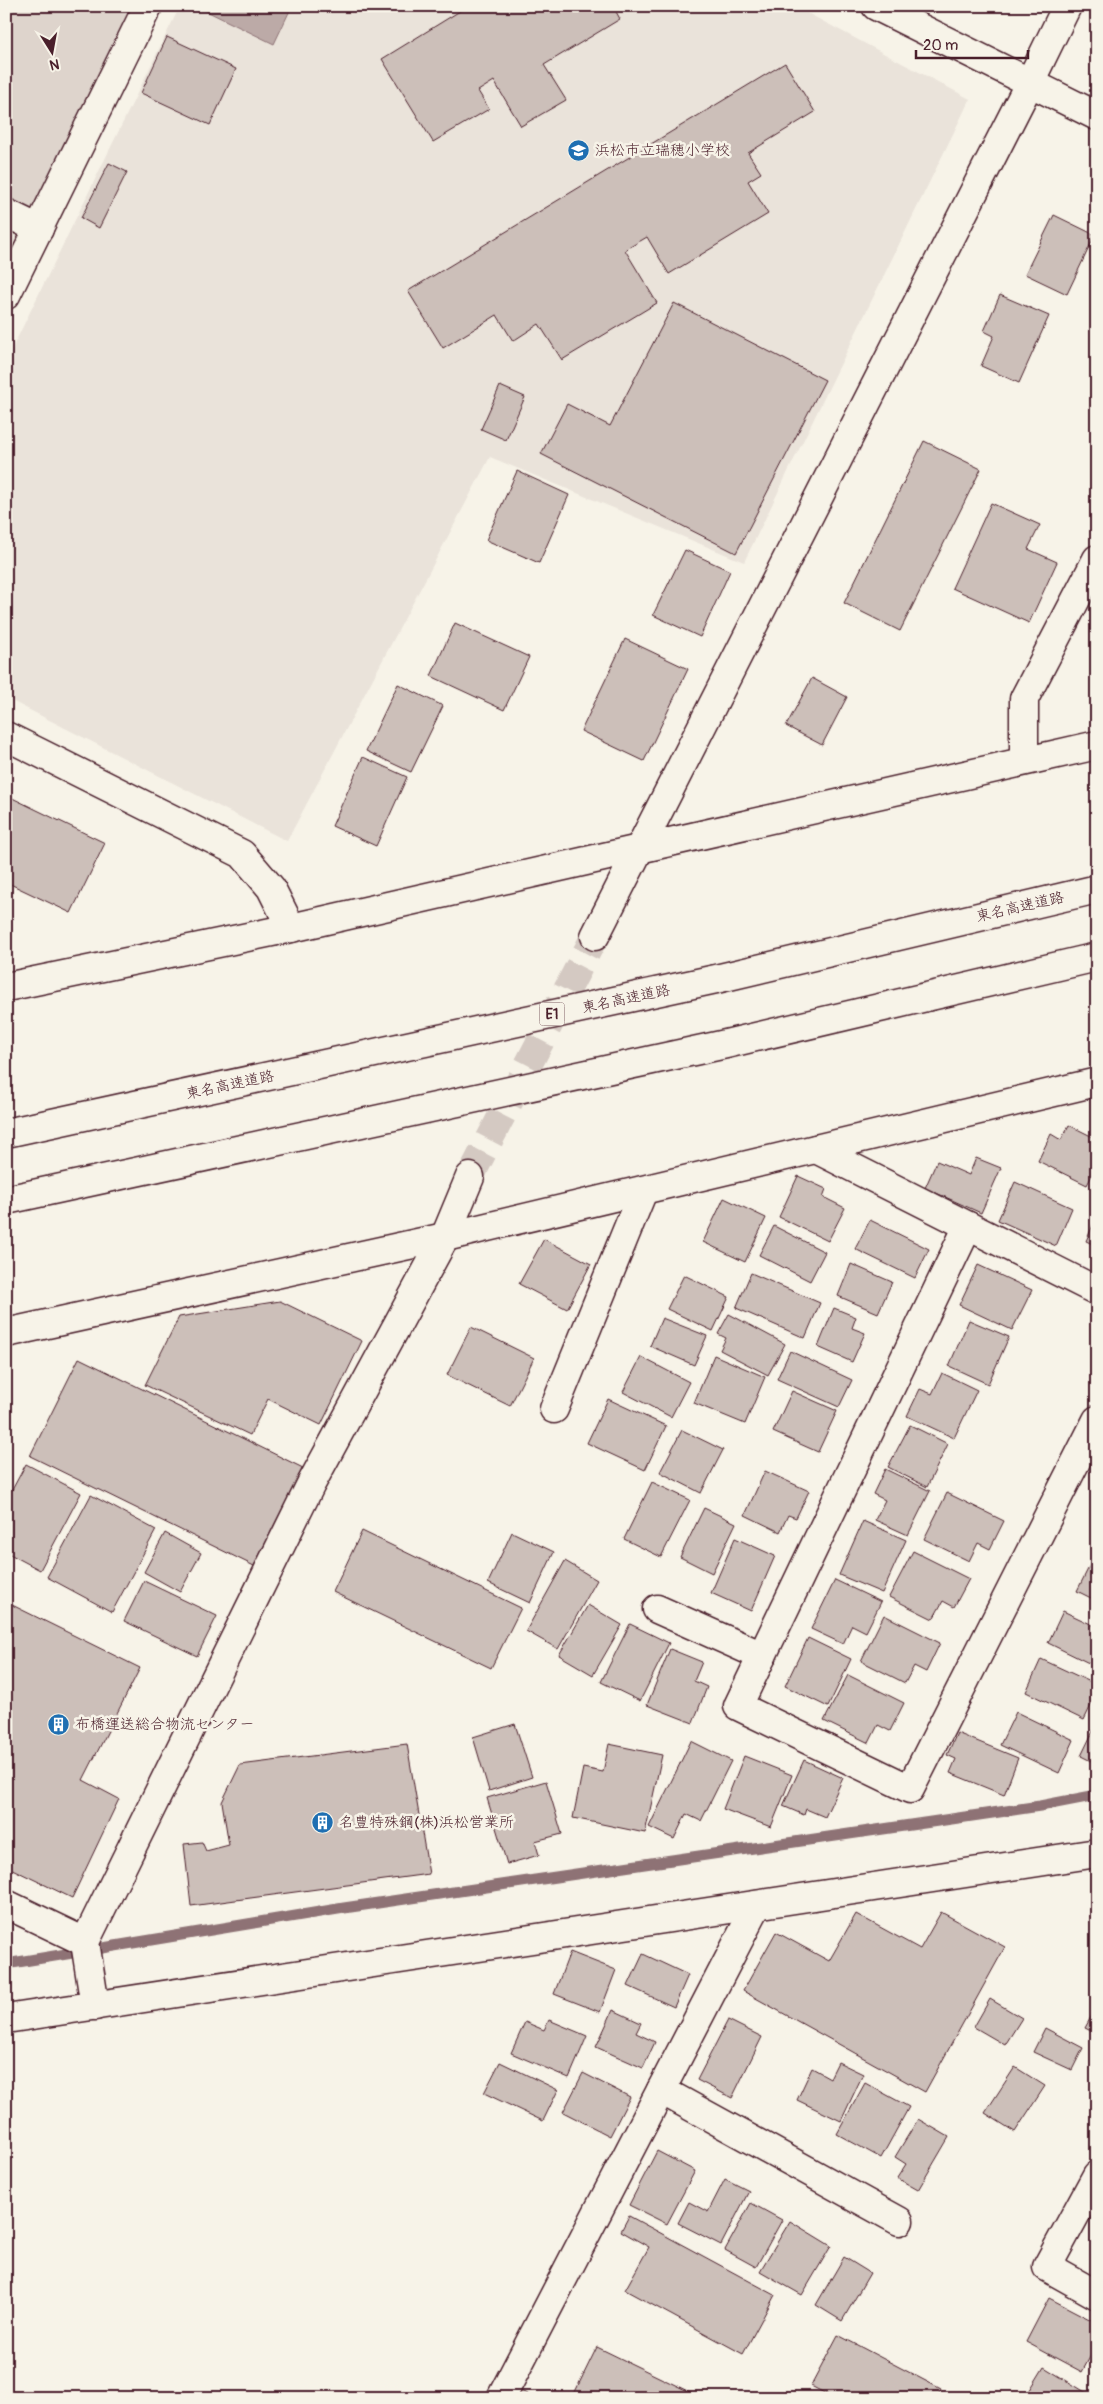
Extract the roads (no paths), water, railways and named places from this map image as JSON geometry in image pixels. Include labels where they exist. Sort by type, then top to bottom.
[{"type":"main road","points":[[6,295],[148,6]]},
{"type":"main road","points":[[876,6],[1097,116]]},
{"type":"main road","points":[[595,936],[1067,6]]},
{"type":"main road","points":[[6,213],[39,229]]},
{"type":"main road","points":[[1024,761],[1024,699],[1097,560]]},
{"type":"main road","points":[[6,736],[242,854],[271,888],[291,928]]},
{"type":"main road","points":[[6,988],[291,928],[1097,745]]},
{"type":"main road","name":"東名高速道路","points":[[6,1133],[716,979],[1097,889]]},
{"type":"main road","points":[[6,1200],[726,1044],[1097,957]]},
{"type":"main road","points":[[6,1333],[446,1237],[1097,1082]]},
{"type":"main road","points":[[816,1149],[1097,1290]]},
{"type":"main road","points":[[95,2006],[85,1942],[311,1484],[446,1237],[470,1177]]},
{"type":"main road","points":[[554,1409],[643,1191]]},
{"type":"main road","points":[[968,1226],[738,1706],[910,1789],[1097,1420]]},
{"type":"main road","points":[[657,1609],[762,1656]]},
{"type":"main road","points":[[6,2019],[1097,1853]]},
{"type":"main road","points":[[6,1904],[85,1942]]},
{"type":"main road","points":[[501,2398],[757,1905]]},
{"type":"main road","points":[[661,2090],[899,2221]]},
{"type":"main road","points":[[1097,2174],[1047,2267],[1097,2295]]},
{"type":"waterway","points":[[6,1964],[344,1908],[1040,1806],[1097,1795]]},
{"type":"tunnel","points":[[470,1177],[595,936]]},
{"type":"place","name":"浜松市立瑞穂小学校","points":[[579,150]]},
{"type":"place","name":"布橋運送総合物流センター","points":[[59,1724]]},
{"type":"place","name":"名豊特殊鋼(株)浜松営業所","points":[[323,1822]]}]
